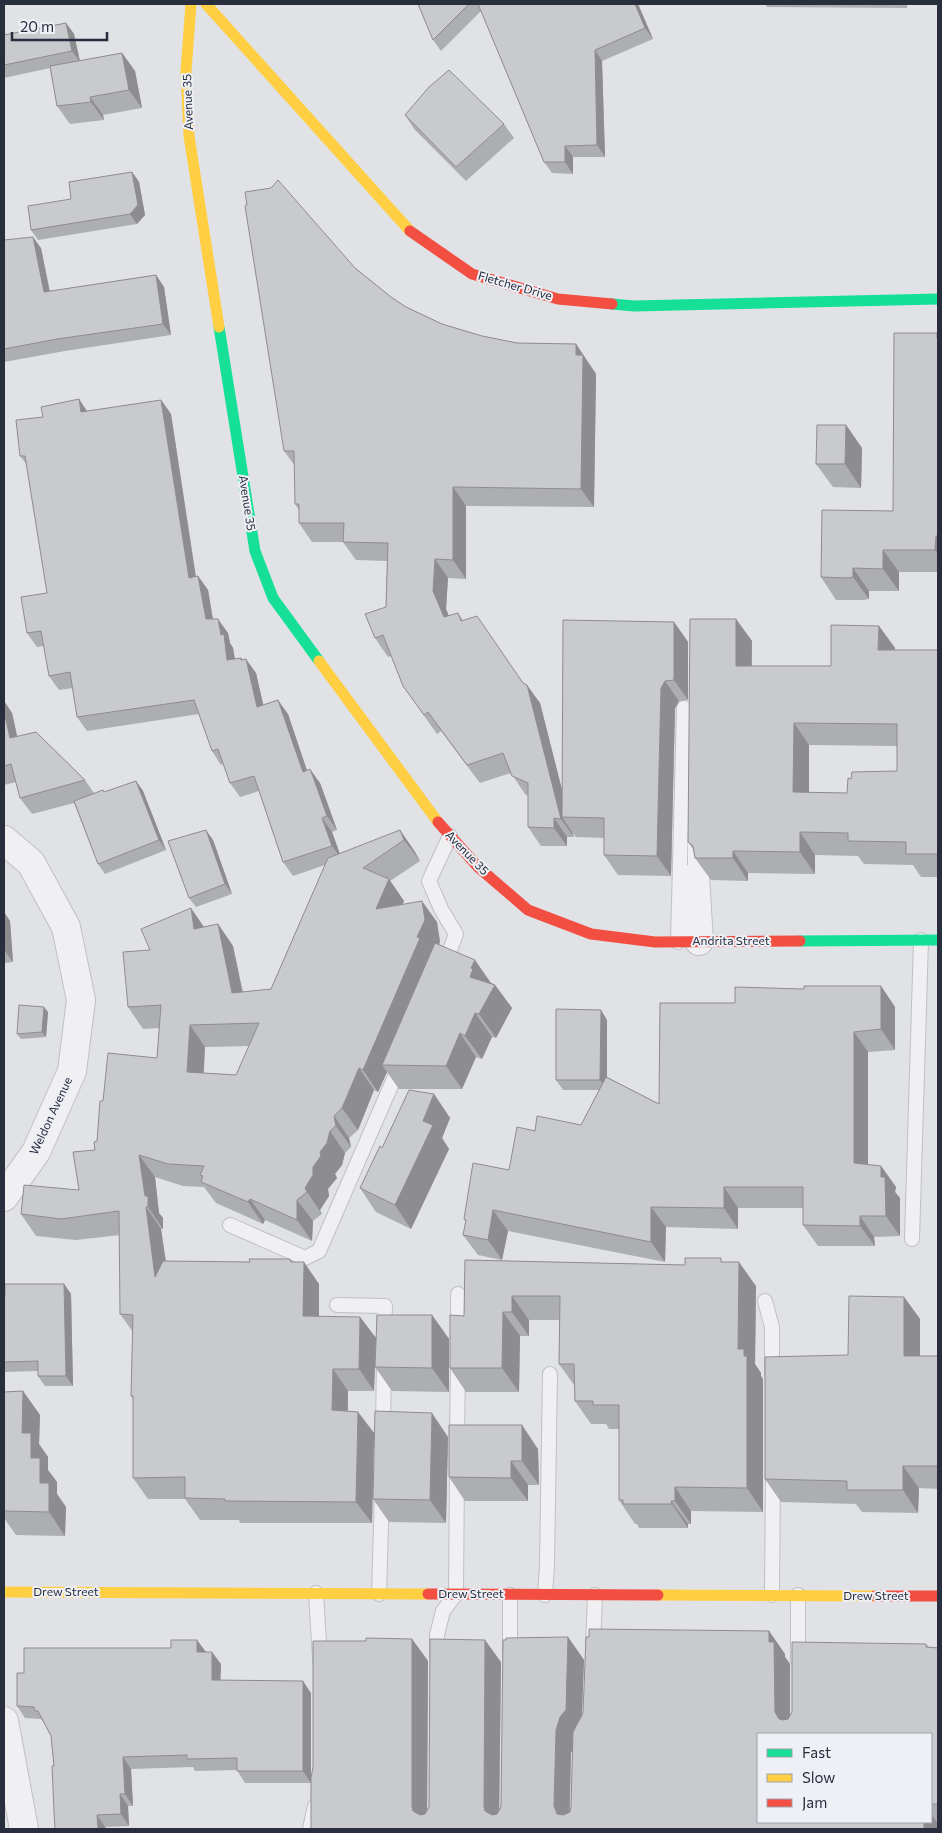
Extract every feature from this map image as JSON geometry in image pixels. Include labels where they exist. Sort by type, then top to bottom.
[{"type":"street","name":"Avenue 35","points":[[191,4],[186,71],[189,136],[254,551],[273,598],[432,816],[478,867],[528,910]]},
{"type":"street","name":"Fletcher Drive","points":[[206,4],[364,182],[414,235],[472,274],[558,299],[634,306],[938,299]]},
{"type":"street","name":"Weldon Avenue","points":[[4,840],[31,863],[66,926],[81,1000],[72,1071],[36,1152],[4,1197]]},
{"type":"street","points":[[688,941],[695,877]]},
{"type":"street","name":"Andrita Street","points":[[528,910],[591,934],[654,942],[938,940]]},
{"type":"street","name":"Drew Street","points":[[4,1592],[938,1596]]},
{"type":"street","points":[[4,1721],[24,1829]]},
{"type":"lane","points":[[696,779],[697,700]]},
{"type":"lane","points":[[684,708],[688,941]]},
{"type":"lane","points":[[695,828],[695,877]]},
{"type":"lane","points":[[437,981],[456,934],[441,909],[428,881],[450,836]]},
{"type":"lane","points":[[912,1239],[922,940]]},
{"type":"lane","points":[[230,1225],[305,1258],[318,1251],[405,1053]]},
{"type":"lane","points":[[437,1674],[438,1635],[443,1612],[456,1594],[458,1294]]},
{"type":"lane","points":[[765,1301],[772,1327],[772,1383]]},
{"type":"lane","points":[[337,1305],[385,1306],[382,1441]]},
{"type":"lane","points":[[545,1595],[548,1566],[550,1374]]},
{"type":"lane","points":[[772,1595],[773,1458]]},
{"type":"lane","points":[[379,1594],[382,1480]]},
{"type":"lane","points":[[316,1594],[320,1674]]},
{"type":"lane","points":[[510,1595],[510,1666]]},
{"type":"lane","points":[[593,1657],[595,1595]]},
{"type":"lane","points":[[798,1596],[798,1671]]},
{"type":"lane","points":[[310,1829],[320,1789]]},
{"type":"building","points":[[418,4],[469,4],[433,40]]},
{"type":"building","points":[[478,4],[635,4],[645,28],[595,50],[597,145],[565,146],[565,162],[544,162]]},
{"type":"building","points":[[66,23],[72,51],[4,65],[4,35]]},
{"type":"building","points":[[122,53],[129,90],[90,97],[91,102],[57,106],[50,66]]},
{"type":"building","points":[[449,70],[504,124],[456,167],[405,115],[429,87]]},
{"type":"building","points":[[132,172],[138,205],[130,214],[31,230],[28,206],[71,199],[69,182]]},
{"type":"building","points":[[278,180],[355,268],[406,307],[442,324],[482,336],[517,343],[576,344],[576,355],[583,355],[581,489],[453,487],[453,560],[435,559],[433,591],[444,617],[458,613],[461,621],[477,616],[523,683],[527,685],[561,819],[554,818],[554,828],[528,827],[528,783],[512,776],[503,753],[467,765],[428,712],[424,715],[403,686],[383,635],[375,638],[365,614],[386,607],[388,543],[343,542],[344,523],[299,523],[299,504],[295,504],[294,451],[284,451],[245,206],[247,205],[245,192],[271,188]]},
{"type":"building","points":[[33,237],[44,292],[156,275],[163,324],[57,339],[4,349],[4,240]]},
{"type":"building","points":[[894,333],[937,333],[938,338],[938,536],[936,536],[935,550],[883,550],[883,569],[853,568],[853,577],[821,577],[822,510],[893,511]]},
{"type":"building","points":[[79,399],[81,412],[161,400],[189,578],[198,576],[206,619],[218,619],[221,635],[224,634],[227,660],[246,659],[257,707],[278,700],[303,772],[310,769],[316,785],[327,816],[322,818],[332,846],[283,862],[254,776],[230,783],[218,749],[212,751],[194,700],[77,717],[70,672],[49,676],[41,631],[27,633],[21,597],[47,593],[25,456],[20,456],[16,420],[43,417],[41,407]]},
{"type":"building","points":[[817,425],[846,425],[845,464],[816,464]]},
{"type":"building","points":[[690,619],[736,619],[736,666],[831,666],[831,625],[879,626],[878,650],[938,650],[938,854],[906,854],[906,842],[848,841],[848,833],[800,832],[800,852],[733,851],[733,858],[695,858],[693,846],[688,842]],"holes":[[[794,723],[897,724],[897,771],[852,772],[851,779],[848,778],[847,793],[793,792]]]},
{"type":"building","points":[[563,620],[674,622],[674,680],[665,681],[661,688],[657,856],[604,855],[604,818],[562,817]]},
{"type":"building","points":[[4,711],[10,738],[36,732],[85,780],[20,798],[11,764],[4,766]]},
{"type":"building","points":[[136,781],[159,840],[98,864],[74,801],[103,790],[104,792]]},
{"type":"building","points":[[206,830],[225,884],[189,898],[168,841]]},
{"type":"building","points":[[400,830],[404,840],[363,868],[389,879],[376,909],[422,901],[425,920],[417,937],[420,938],[363,1070],[359,1068],[342,1108],[334,1116],[336,1126],[330,1131],[327,1143],[320,1152],[321,1156],[313,1167],[313,1175],[305,1188],[307,1192],[297,1200],[297,1220],[250,1199],[248,1202],[201,1182],[203,1176],[200,1175],[204,1166],[168,1164],[139,1155],[145,1196],[148,1196],[148,1207],[146,1207],[155,1277],[163,1261],[250,1262],[249,1259],[290,1259],[291,1262],[304,1262],[303,1316],[360,1317],[359,1369],[333,1369],[332,1410],[358,1412],[356,1502],[225,1501],[225,1499],[185,1498],[185,1477],[133,1478],[133,1396],[131,1396],[133,1315],[120,1314],[119,1211],[61,1219],[21,1214],[24,1185],[79,1190],[73,1152],[95,1150],[94,1142],[97,1141],[100,1101],[103,1101],[108,1053],[157,1058],[161,1005],[128,1007],[123,952],[150,950],[141,929],[191,908],[194,929],[218,924],[232,993],[271,989],[328,858]],"holes":[[[259,1023],[236,1075],[187,1072],[190,1025]]]},
{"type":"building","points":[[435,943],[475,960],[471,968],[473,969],[470,977],[495,985],[479,1014],[475,1013],[465,1036],[460,1033],[446,1066],[382,1065]]},
{"type":"building","points":[[804,986],[881,986],[881,1029],[854,1032],[854,1163],[881,1166],[881,1177],[885,1177],[886,1216],[860,1216],[860,1226],[803,1225],[803,1187],[724,1187],[724,1208],[651,1207],[651,1242],[493,1210],[488,1240],[463,1235],[473,1163],[509,1170],[517,1127],[535,1131],[537,1116],[581,1125],[606,1077],[659,1104],[660,1003],[735,1003],[735,987],[804,989]]},
{"type":"building","points":[[19,1005],[44,1007],[42,1032],[17,1034]]},
{"type":"building","points":[[556,1009],[601,1010],[600,1080],[556,1080]]},
{"type":"building","points":[[409,1090],[434,1094],[423,1121],[433,1125],[395,1205],[360,1188],[380,1146],[382,1148]]},
{"type":"building","points":[[685,1258],[721,1258],[721,1262],[739,1262],[738,1349],[744,1349],[744,1356],[747,1356],[747,1488],[675,1487],[675,1501],[671,1501],[672,1504],[623,1504],[623,1500],[619,1500],[619,1405],[593,1405],[593,1401],[575,1401],[574,1364],[559,1364],[560,1296],[512,1296],[512,1312],[503,1312],[502,1368],[450,1368],[450,1315],[464,1316],[465,1260],[685,1265]]},
{"type":"building","points":[[5,1284],[64,1284],[66,1376],[38,1376],[38,1361],[4,1362]]},
{"type":"building","points":[[849,1296],[904,1297],[904,1356],[938,1356],[938,1466],[903,1466],[903,1490],[847,1490],[847,1481],[765,1479],[765,1357],[848,1355]]},
{"type":"building","points":[[377,1315],[432,1315],[432,1368],[375,1367]]},
{"type":"building","points":[[23,1391],[22,1433],[31,1433],[31,1458],[40,1458],[40,1483],[49,1483],[49,1512],[4,1511],[4,1392]]},
{"type":"building","points":[[375,1411],[432,1413],[430,1500],[373,1499]]},
{"type":"building","points":[[449,1425],[522,1425],[522,1461],[511,1461],[511,1478],[449,1477]]},
{"type":"building","points":[[589,1629],[769,1631],[769,1642],[774,1642],[775,1712],[779,1719],[783,1720],[788,1719],[792,1712],[792,1642],[926,1644],[926,1647],[938,1648],[938,1804],[932,1804],[932,1733],[757,1733],[757,1823],[924,1823],[924,1829],[311,1829],[313,1641],[366,1641],[366,1638],[412,1639],[412,1807],[413,1811],[420,1815],[425,1814],[429,1807],[430,1639],[485,1640],[484,1807],[485,1811],[492,1815],[497,1814],[501,1807],[503,1640],[506,1640],[506,1638],[568,1637],[566,1710],[560,1717],[556,1730],[554,1806],[557,1814],[563,1815],[570,1812],[571,1807],[573,1732],[583,1713],[586,1637],[589,1637]]},
{"type":"building","points":[[171,1640],[197,1640],[197,1652],[212,1652],[212,1680],[303,1681],[303,1771],[237,1771],[237,1758],[187,1759],[187,1755],[123,1757],[125,1794],[120,1794],[121,1814],[97,1815],[98,1829],[55,1829],[52,1766],[54,1766],[51,1736],[34,1707],[17,1706],[17,1673],[24,1673],[24,1648],[171,1648]]},
{"type":"traffic: fast","points":[[612,304],[634,306],[938,299]]},
{"type":"traffic: fast","points":[[219,327],[255,551],[273,598],[319,661]]},
{"type":"traffic: fast","points":[[800,941],[938,940]]},
{"type":"traffic: slow","points":[[191,4],[186,71],[189,136],[219,327]]},
{"type":"traffic: slow","points":[[206,4],[410,231]]},
{"type":"traffic: slow","points":[[319,661],[438,822]]},
{"type":"traffic: slow","points":[[4,1592],[428,1594]]},
{"type":"traffic: slow","points":[[658,1595],[875,1596]]},
{"type":"traffic: jam","points":[[410,231],[472,274],[558,299],[612,304]]},
{"type":"traffic: jam","points":[[438,822],[478,867],[528,910],[591,934],[655,942],[800,941]]},
{"type":"traffic: jam","points":[[428,1594],[658,1595]]},
{"type":"traffic: jam","points":[[875,1596],[938,1596]]}]
